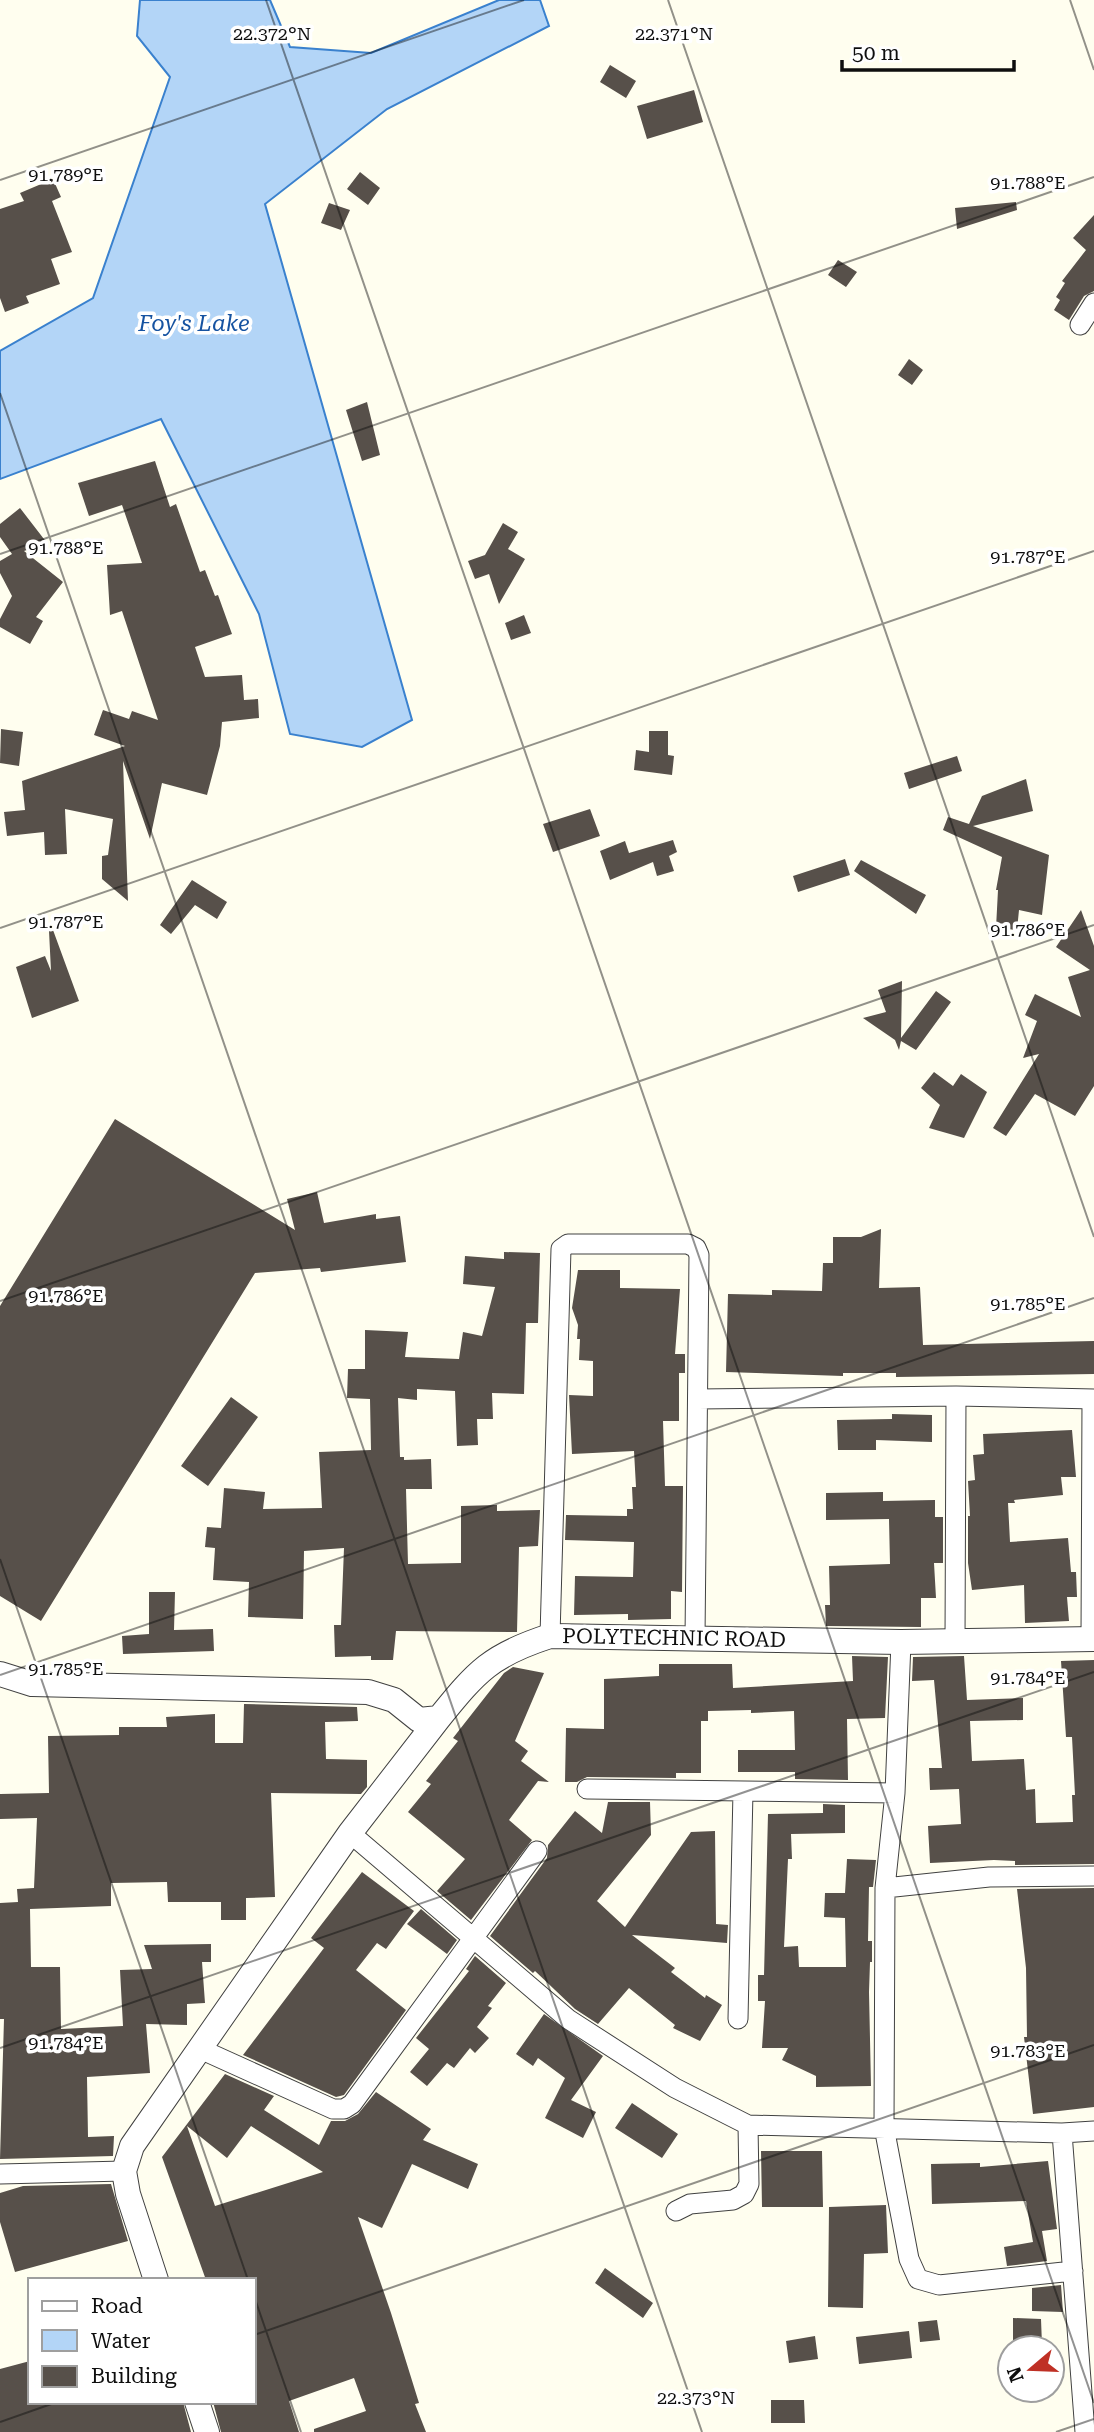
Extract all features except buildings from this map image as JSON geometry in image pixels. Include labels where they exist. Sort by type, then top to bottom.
[{"type":"street","points":[[1080,325],[1094,303]]},
{"type":"street","points":[[550,1636],[561,1248],[568,1244],[688,1244],[696,1248],[699,1255],[695,1638]]},
{"type":"street","points":[[955,1642],[956,1396]]},
{"type":"street","points":[[698,1399],[956,1396],[1093,1399],[1093,1639]]},
{"type":"street","name":"POLYTECHNIC ROAD","points":[[124,2171],[132,2146],[350,1833],[478,1670],[512,1648],[550,1636],[901,1642],[1093,1639]]},
{"type":"street","points":[[901,1642],[895,1793],[885,1888],[884,2127],[909,2259],[918,2280],[939,2286],[1073,2271]]},
{"type":"street","points":[[0,1674],[32,1684],[368,1692],[394,1700],[419,1720],[439,1718]]},
{"type":"street","points":[[587,1789],[895,1793]]},
{"type":"street","points":[[738,2019],[743,1791]]},
{"type":"street","points":[[350,1833],[472,1940],[568,2019],[675,2088],[748,2124],[1062,2133],[1094,2131]]},
{"type":"street","points":[[198,2048],[333,2109],[344,2109],[352,2104],[537,1851]]},
{"type":"street","points":[[885,1888],[989,1877],[1094,1876]]},
{"type":"street","points":[[676,2211],[690,2204],[733,2200],[744,2194],[749,2184],[748,2124]]},
{"type":"street","points":[[1062,2133],[1073,2271],[1087,2362],[1085,2432]]},
{"type":"street","points":[[0,2174],[124,2171],[128,2194],[155,2278]]},
{"type":"street","points":[[198,2404],[207,2432]]},
{"type":"water","name":"Foy's Lake","points":[[140,0],[270,0],[290,47],[371,53],[499,0],[540,0],[549,26],[387,109],[265,204],[412,720],[362,747],[290,734],[259,614],[161,419],[0,479],[0,351],[93,298],[170,77],[137,36]]}]
